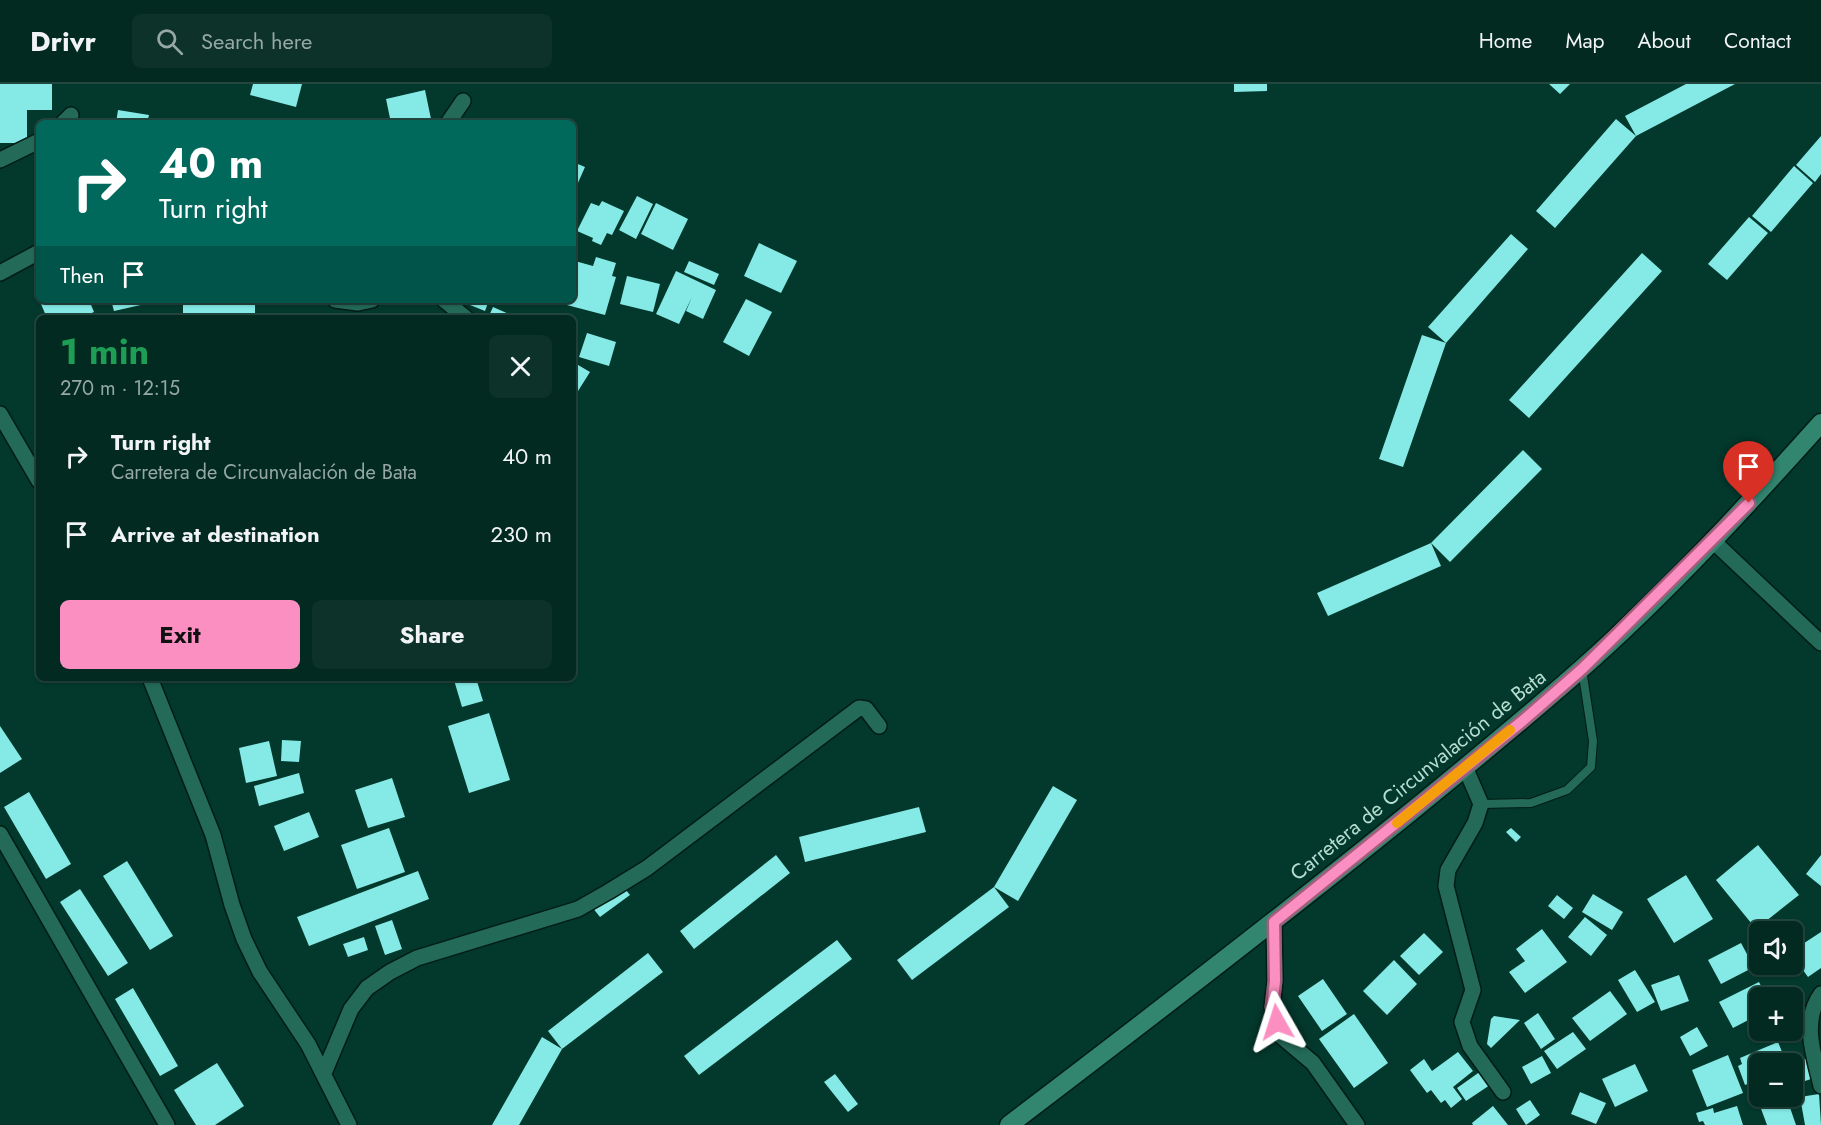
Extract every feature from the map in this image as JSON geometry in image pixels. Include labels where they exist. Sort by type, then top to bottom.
[{"type":"main road","name":"Carretera de Circunvalación de Bata","points":[[1009,1125],[1274,922],[1582,669],[1713,541],[1821,423]]},
{"type":"street","points":[[450,120],[462,100]]},
{"type":"street","points":[[0,160],[36,142]]},
{"type":"street","points":[[0,273],[36,254]]},
{"type":"street","points":[[448,303],[462,315]]},
{"type":"street","points":[[0,414],[36,476]]},
{"type":"street","points":[[1713,541],[1821,643]]},
{"type":"street","points":[[151,681],[213,834],[229,896],[244,939],[260,972],[308,1044],[349,1125]]},
{"type":"street","points":[[324,1073],[351,1009],[367,988],[390,972],[417,958],[578,909],[647,868],[859,708],[866,709],[879,726]]},
{"type":"street","points":[[1465,767],[1481,804],[1475,823],[1448,870],[1446,886],[1473,990],[1462,1022],[1470,1046],[1503,1092]]},
{"type":"street","points":[[0,834],[167,1125]]},
{"type":"street","points":[[1274,922],[1275,981],[1272,1007],[1281,1036],[1313,1063],[1357,1125]]},
{"type":"street","points":[[1821,994],[1810,1017],[1810,1034],[1821,1086]]},
{"type":"lane","points":[[1481,804],[1531,803],[1567,790],[1591,767],[1593,741],[1582,669]]},
{"type":"building","points":[[0,84],[52,84],[52,110],[27,110],[27,143],[0,143]]},
{"type":"building","points":[[253,84],[302,84],[296,107],[250,95]]},
{"type":"building","points":[[1234,84],[1267,84],[1267,91],[1234,92]]},
{"type":"building","points":[[1549,84],[1570,84],[1560,94]]},
{"type":"building","points":[[1686,84],[1735,84],[1636,136],[1625,116]]},
{"type":"building","points":[[425,90],[431,119],[390,120],[386,99]]},
{"type":"building","points":[[118,110],[149,115],[148,120],[116,120]]},
{"type":"building","points":[[1616,119],[1636,136],[1555,228],[1536,211]]},
{"type":"building","points":[[1821,136],[1821,174],[1815,182],[1796,165]]},
{"type":"building","points":[[576,163],[585,167],[576,187]]},
{"type":"building","points":[[1794,166],[1813,183],[1771,232],[1752,216]]},
{"type":"building","points":[[637,196],[653,204],[636,239],[619,230]]},
{"type":"building","points":[[602,201],[624,211],[612,235],[607,233],[601,245],[592,241],[593,238],[577,231],[591,203],[599,206]]},
{"type":"building","points":[[656,203],[688,219],[673,250],[641,234]]},
{"type":"building","points":[[1749,217],[1768,233],[1727,280],[1708,264]]},
{"type":"building","points":[[1511,234],[1528,249],[1446,343],[1428,327]]},
{"type":"building","points":[[759,243],[797,261],[781,293],[744,276]]},
{"type":"building","points":[[1642,253],[1662,271],[1529,418],[1509,400]]},
{"type":"building","points":[[596,257],[616,263],[612,276],[616,277],[605,315],[563,304],[576,303],[576,261],[593,266]]},
{"type":"building","points":[[689,261],[719,274],[714,285],[684,272]]},
{"type":"building","points":[[676,271],[716,290],[703,319],[686,311],[692,297],[679,324],[656,314]]},
{"type":"building","points":[[627,276],[660,284],[653,312],[620,304]]},
{"type":"building","points":[[746,299],[772,312],[749,356],[723,342]]},
{"type":"building","points":[[90,303],[94,312],[87,315],[46,315],[41,304]]},
{"type":"building","points":[[112,303],[150,303],[114,311]]},
{"type":"building","points":[[183,303],[255,303],[255,315],[183,315]]},
{"type":"building","points":[[465,303],[488,303],[485,311]]},
{"type":"building","points":[[493,307],[511,315],[489,315]]},
{"type":"building","points":[[587,333],[616,342],[609,366],[579,357]]},
{"type":"building","points":[[1422,335],[1446,343],[1403,467],[1379,459]]},
{"type":"building","points":[[576,364],[590,372],[576,394]]},
{"type":"building","points":[[1523,450],[1542,469],[1450,562],[1431,543]]},
{"type":"building","points":[[1431,543],[1441,566],[1328,616],[1317,593]]},
{"type":"building","points":[[454,681],[477,681],[483,701],[462,707]]},
{"type":"building","points":[[489,713],[510,780],[469,793],[448,726]]},
{"type":"building","points":[[0,726],[22,759],[0,773]]},
{"type":"building","points":[[282,740],[301,741],[299,762],[281,761]]},
{"type":"building","points":[[269,741],[277,776],[246,783],[239,748]]},
{"type":"building","points":[[299,773],[304,793],[259,806],[254,786]]},
{"type":"building","points":[[392,778],[405,817],[368,828],[355,790]]},
{"type":"building","points":[[1053,786],[1077,800],[1018,901],[994,887]]},
{"type":"building","points":[[29,792],[71,864],[46,879],[4,807]]},
{"type":"building","points":[[919,807],[926,832],[805,862],[799,837]]},
{"type":"building","points":[[309,812],[319,837],[284,851],[274,826]]},
{"type":"building","points":[[389,828],[405,872],[357,889],[341,845]]},
{"type":"building","points":[[1511,828],[1521,837],[1516,842],[1506,832]]},
{"type":"building","points":[[1758,845],[1799,895],[1766,921],[1749,921],[1716,880]]},
{"type":"building","points":[[776,855],[790,873],[694,949],[680,931]]},
{"type":"building","points":[[1821,855],[1821,886],[1806,874]]},
{"type":"building","points":[[127,861],[173,936],[150,950],[103,876]]},
{"type":"building","points":[[418,871],[429,899],[309,946],[297,917]]},
{"type":"building","points":[[1686,875],[1713,919],[1674,943],[1647,899]]},
{"type":"building","points":[[622,885],[630,895],[600,917],[592,907]]},
{"type":"building","points":[[994,887],[1009,907],[912,980],[897,960]]},
{"type":"building","points":[[80,889],[128,963],[108,976],[60,902]]},
{"type":"building","points":[[1593,894],[1623,912],[1612,930],[1582,912]]},
{"type":"building","points":[[1557,895],[1573,908],[1564,919],[1548,906]]},
{"type":"building","points":[[1585,917],[1607,935],[1591,956],[1568,937]]},
{"type":"building","points":[[392,920],[402,949],[385,955],[375,926]]},
{"type":"building","points":[[1542,929],[1567,962],[1525,993],[1509,972],[1525,961],[1516,949]]},
{"type":"building","points":[[1821,932],[1821,968],[1808,977],[1803,970],[1803,944]]},
{"type":"building","points":[[1424,933],[1443,952],[1419,975],[1400,956]]},
{"type":"building","points":[[364,937],[368,950],[348,957],[343,944]]},
{"type":"building","points":[[837,940],[852,959],[699,1075],[684,1056]]},
{"type":"building","points":[[1741,943],[1749,958],[1749,970],[1721,984],[1708,960]]},
{"type":"building","points":[[648,953],[663,972],[562,1049],[548,1031]]},
{"type":"building","points":[[1394,960],[1417,984],[1387,1015],[1363,991]]},
{"type":"building","points":[[1635,970],[1655,1002],[1637,1012],[1618,980]]},
{"type":"building","points":[[1679,975],[1689,1001],[1661,1011],[1651,985]]},
{"type":"building","points":[[1323,979],[1347,1014],[1322,1031],[1298,996]]},
{"type":"building","points":[[1759,982],[1762,987],[1749,987]]},
{"type":"building","points":[[1749,987],[1749,1020],[1733,1028],[1719,1002]]},
{"type":"building","points":[[133,988],[178,1066],[160,1076],[115,999]]},
{"type":"building","points":[[1610,991],[1627,1014],[1590,1041],[1572,1018]]},
{"type":"building","points":[[1538,1013],[1555,1039],[1541,1049],[1524,1023]]},
{"type":"building","points":[[1354,1014],[1388,1063],[1354,1088],[1319,1039]]},
{"type":"building","points":[[1494,1016],[1520,1020],[1491,1048],[1487,1044],[1491,1019]]},
{"type":"building","points":[[1697,1027],[1708,1046],[1690,1056],[1680,1037]]},
{"type":"building","points":[[1573,1032],[1586,1049],[1557,1069],[1544,1051]]},
{"type":"building","points":[[542,1037],[562,1049],[519,1125],[492,1125]]},
{"type":"building","points":[[1778,1042],[1782,1053],[1752,1053]]},
{"type":"building","points":[[1458,1052],[1473,1071],[1453,1087],[1462,1099],[1451,1108],[1445,1100],[1441,1103],[1431,1090],[1427,1093],[1410,1070],[1424,1059],[1432,1071]]},
{"type":"building","points":[[1749,1054],[1749,1083],[1745,1085],[1738,1066],[1742,1064],[1740,1058]]},
{"type":"building","points":[[1728,1055],[1743,1093],[1707,1107],[1692,1070]]},
{"type":"building","points":[[1542,1056],[1551,1073],[1531,1084],[1522,1067]]},
{"type":"building","points":[[1808,1058],[1814,1078],[1803,1082],[1803,1060]]},
{"type":"building","points":[[217,1063],[244,1106],[215,1125],[196,1125],[174,1090]]},
{"type":"building","points":[[1635,1064],[1648,1091],[1615,1107],[1602,1079]]},
{"type":"building","points":[[1481,1071],[1490,1085],[1466,1101],[1457,1088]]},
{"type":"building","points":[[835,1074],[858,1104],[848,1112],[824,1082]]},
{"type":"building","points":[[1580,1092],[1606,1103],[1596,1124],[1571,1114]]},
{"type":"building","points":[[1819,1094],[1821,1125],[1805,1125],[1802,1107],[1803,1097]]},
{"type":"building","points":[[1530,1100],[1540,1115],[1526,1125],[1516,1109]]},
{"type":"building","points":[[1493,1106],[1508,1125],[1473,1125],[1472,1123]]},
{"type":"building","points":[[1737,1106],[1743,1125],[1705,1125],[1703,1121],[1699,1122],[1696,1113],[1713,1108],[1714,1113]]},
{"type":"building","points":[[1760,1107],[1790,1107],[1796,1125],[1767,1125]]},
{"type":"slow traffic","points":[[1397,823],[1510,730]]},
{"type":"route","points":[[1277,1022],[1272,1007],[1275,981],[1274,922],[1520,723],[1582,669],[1749,503]]}]
